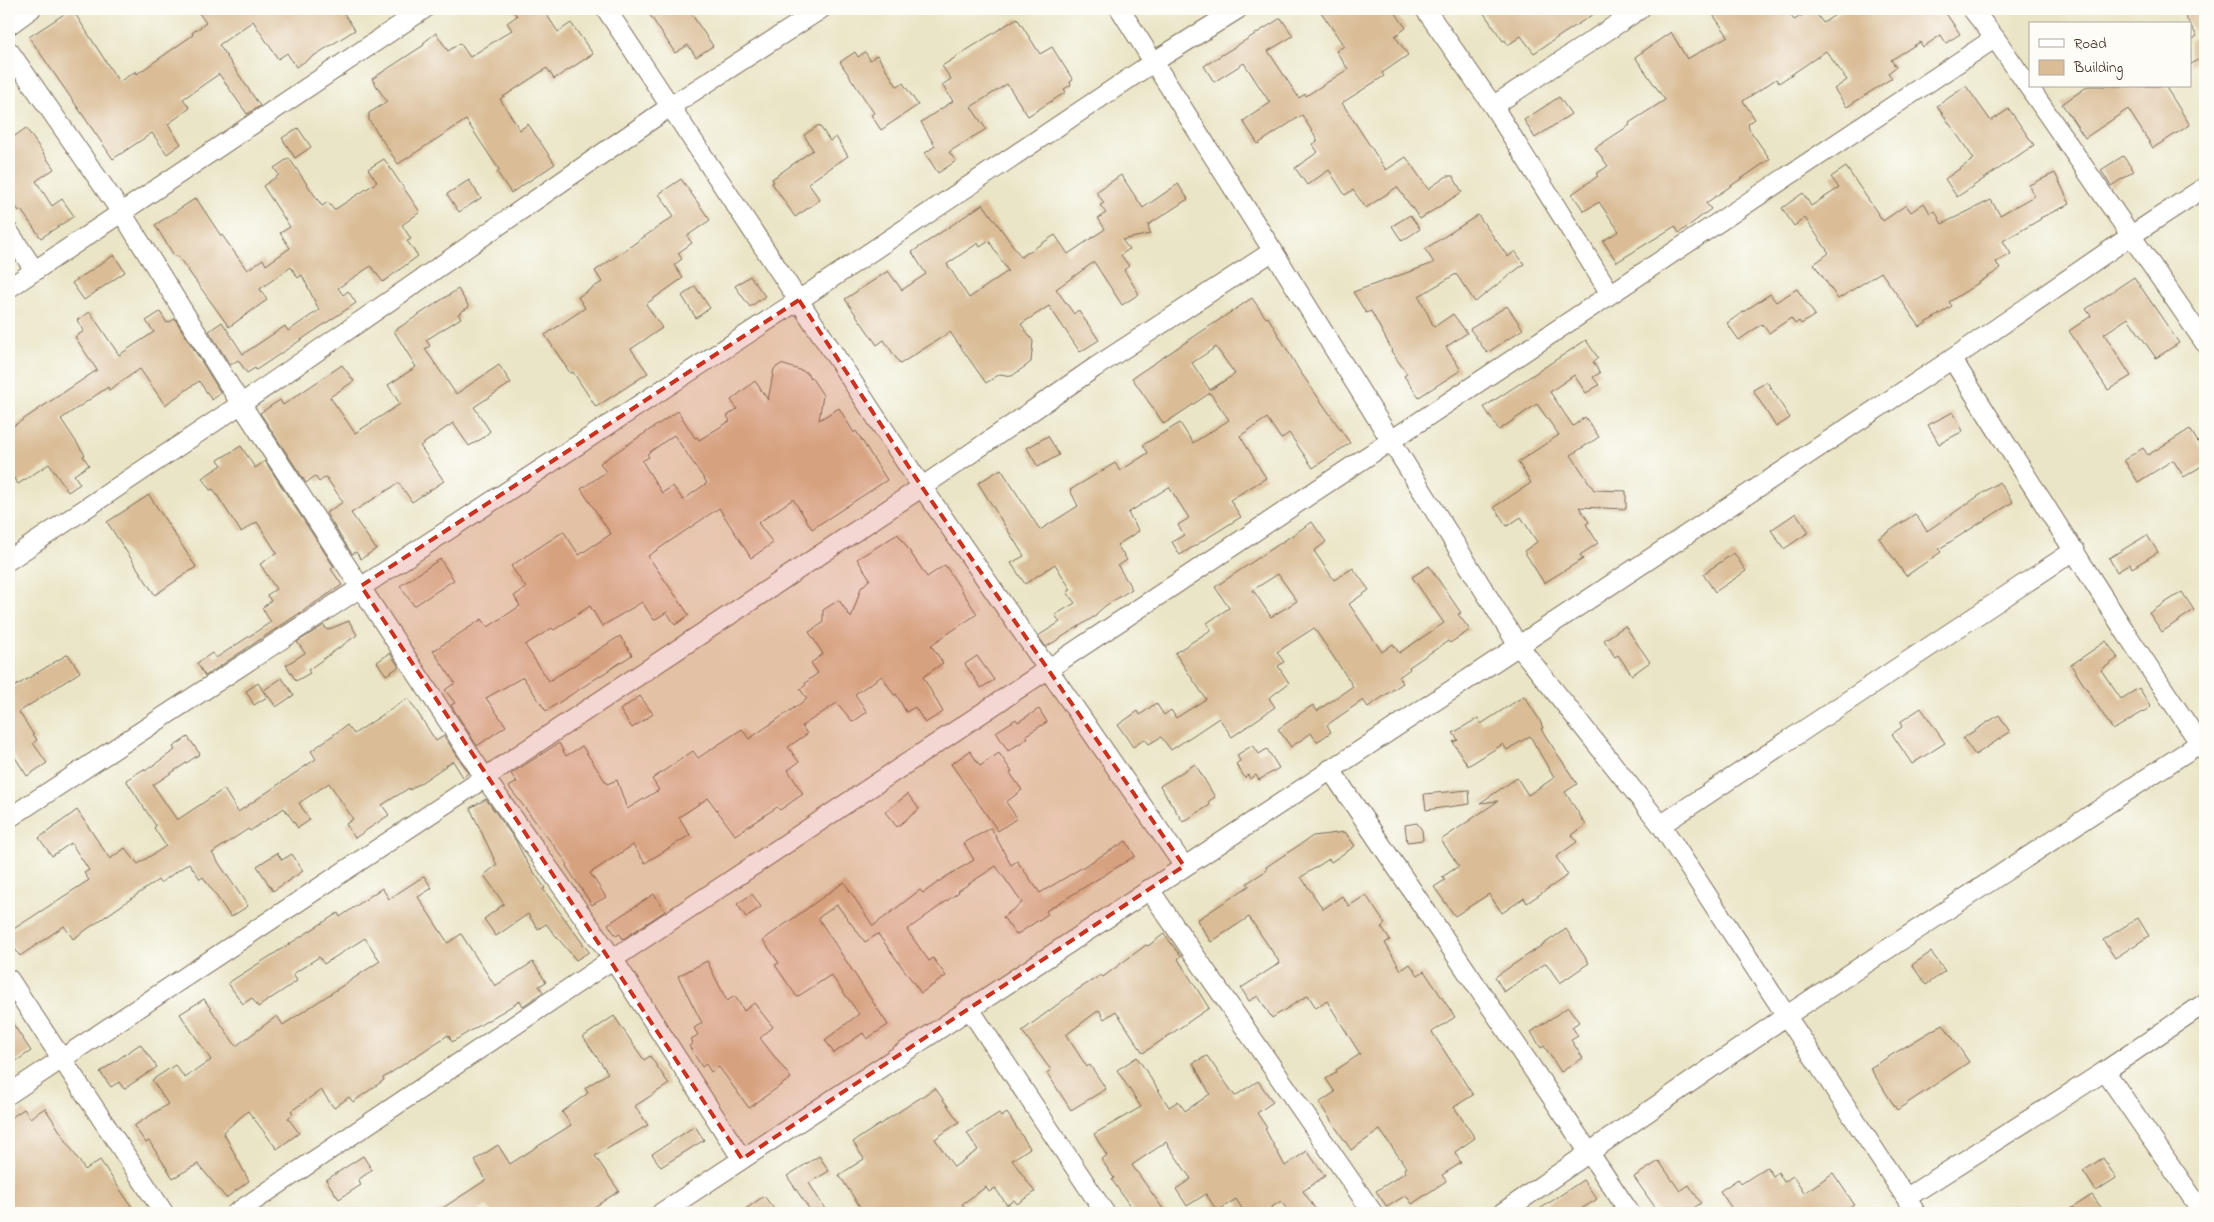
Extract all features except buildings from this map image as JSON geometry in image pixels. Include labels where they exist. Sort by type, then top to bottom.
[{"type":"street","points":[[9,25],[31,9]]},
{"type":"street","points":[[9,288],[424,9]]},
{"type":"street","points":[[606,9],[922,488],[1047,671],[1184,866]]},
{"type":"street","points":[[9,560],[242,404],[671,106],[821,9]]},
{"type":"street","points":[[1120,9],[1155,61],[1518,645],[1661,826],[1916,1213]]},
{"type":"street","points":[[9,818],[798,300],[1155,61],[1238,9]]},
{"type":"street","points":[[1425,9],[1493,106],[1610,294]]},
{"type":"street","points":[[1493,106],[1640,9]]},
{"type":"street","points":[[1972,9],[2029,87]]},
{"type":"street","points":[[236,1213],[613,959],[1392,442],[1610,294],[1995,38]]},
{"type":"street","points":[[9,51],[122,213],[242,404],[486,778],[613,959],[742,1159]]},
{"type":"street","points":[[2030,88],[2205,342]]},
{"type":"street","points":[[660,1213],[1952,359],[2205,187]]},
{"type":"street","points":[[9,232],[35,271]]},
{"type":"street","points":[[9,1094],[922,488],[1094,368],[1273,251]]},
{"type":"street","points":[[1502,1213],[1786,1016],[2203,747],[2126,633],[1952,359]]},
{"type":"street","points":[[1661,826],[2075,550]]},
{"type":"street","points":[[1330,769],[1630,1213]]},
{"type":"street","points":[[1149,889],[1373,1213]]},
{"type":"street","points":[[9,979],[164,1213]]},
{"type":"street","points":[[1906,1198],[2105,1072],[2205,1003]]},
{"type":"street","points":[[969,1008],[1102,1212]]},
{"type":"street","points":[[2105,1072],[2202,1213]]},
{"type":"highlighted area","points":[[799,300],[922,487],[1184,866],[742,1159],[361,586]]}]
